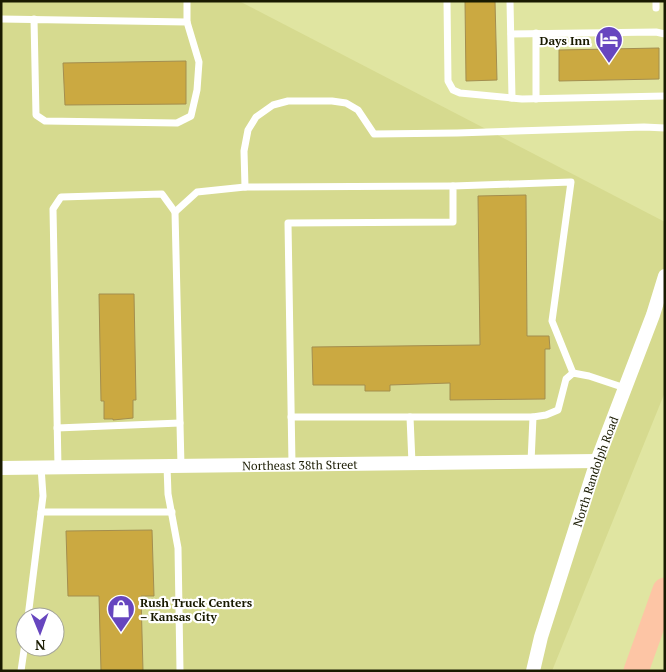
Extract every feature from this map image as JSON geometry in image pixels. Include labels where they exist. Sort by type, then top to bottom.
[{"type":"highway","points":[[636,671],[665,590]]},
{"type":"street","name":"North Randolph Road","points":[[533,671],[541,637],[597,461],[653,315],[665,276]]},
{"type":"street","name":"Northeast 38th Street","points":[[1,468],[597,461]]},
{"type":"lane","points":[[34,19],[36,115],[45,121],[176,123],[191,116],[197,90],[200,62],[188,22],[187,1]]},
{"type":"lane","points":[[447,1],[448,81],[453,90],[460,93],[536,99],[665,96]]},
{"type":"lane","points":[[510,1],[512,98]]},
{"type":"lane","points":[[1,19],[188,22]]},
{"type":"lane","points":[[511,34],[656,32],[665,34]]},
{"type":"lane","points":[[536,33],[536,99]]},
{"type":"lane","points":[[245,187],[244,151],[248,130],[256,116],[273,105],[288,101],[332,101],[346,103],[358,110],[374,134],[634,127],[665,128]]},
{"type":"lane","points":[[175,212],[196,192],[245,187],[453,186],[571,182],[552,321],[574,374]]},
{"type":"lane","points":[[292,464],[288,224],[452,222],[453,186]]},
{"type":"lane","points":[[58,467],[53,209],[61,197],[162,194],[175,212],[181,466]]},
{"type":"lane","points":[[291,416],[546,415],[558,410],[566,379],[574,374],[589,376],[625,388]]},
{"type":"lane","points":[[532,462],[533,416]]},
{"type":"lane","points":[[410,417],[412,463]]},
{"type":"lane","points":[[57,428],[180,423]]},
{"type":"lane","points":[[167,466],[168,494],[178,548],[180,671]]},
{"type":"lane","points":[[29,607],[43,496],[41,467]]},
{"type":"lane","points":[[41,512],[172,512]]},
{"type":"lane","points":[[22,671],[24,657]]},
{"type":"shaded area","points":[[1,1],[239,1],[665,222],[665,392],[552,671],[1,671]]},
{"type":"building","points":[[465,1],[495,1],[497,80],[466,81]]},
{"type":"building","name":"Days Inn","points":[[659,48],[659,79],[559,81],[559,50]]},
{"type":"building","points":[[186,61],[186,104],[65,105],[63,63]]},
{"type":"building","points":[[526,195],[527,336],[549,336],[550,349],[545,349],[545,399],[450,400],[450,383],[390,385],[390,391],[365,391],[365,385],[313,385],[312,347],[480,345],[478,196]]},
{"type":"building","points":[[99,294],[134,294],[136,400],[133,400],[133,418],[104,419],[104,401],[101,401]]},
{"type":"building","name":"Rush Truck Centers – Kansas City","points":[[152,530],[154,596],[141,596],[143,671],[101,671],[99,596],[68,596],[66,531]]},
{"type":"place","name":"Days Inn","points":[[609,64]]},
{"type":"place","name":"Rush Truck Centers – Kansas City","points":[[121,633]]}]
